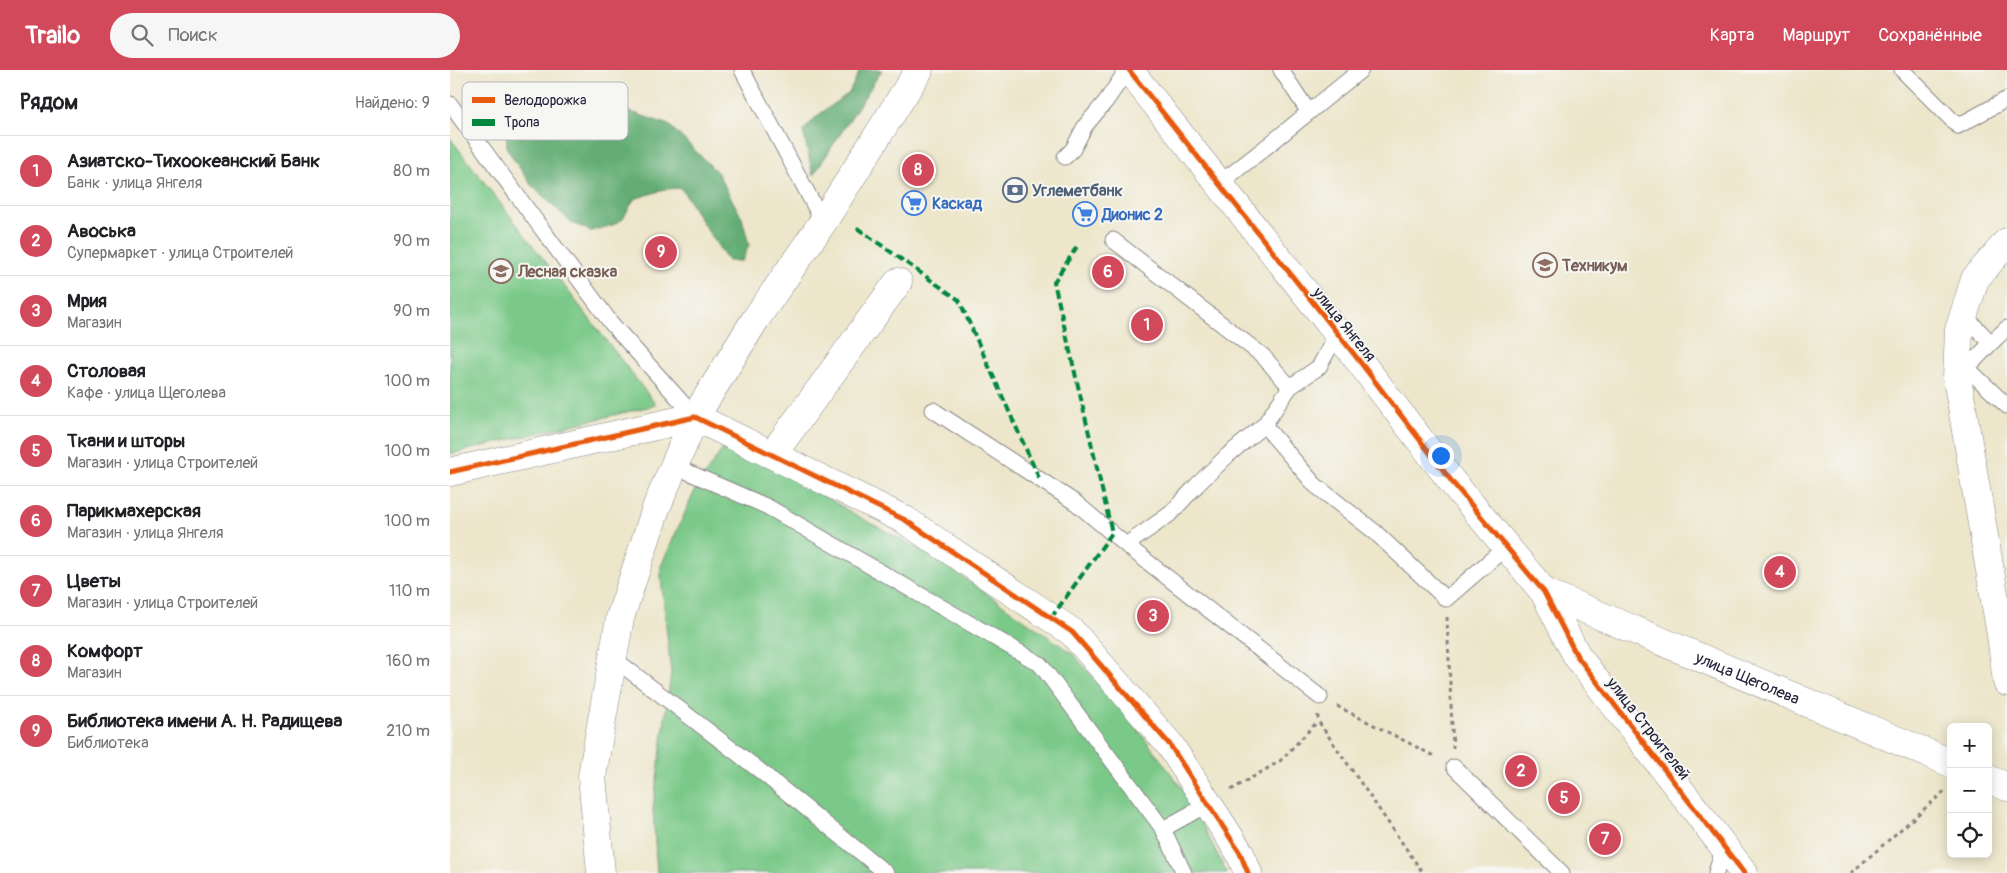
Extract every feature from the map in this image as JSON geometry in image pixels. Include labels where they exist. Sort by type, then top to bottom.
[{"type":"street","points":[[600,873],[592,776],[620,618],[656,508],[695,417],[755,320],[823,222],[919,70]]},
{"type":"street","name":"улица Янгеля","points":[[1128,70],[1338,334],[1447,476],[1544,592]]},
{"type":"street","points":[[2007,242],[1975,280],[1959,330],[1957,378],[2001,634],[2007,682]]},
{"type":"street","points":[[772,455],[898,282]]},
{"type":"street","points":[[450,472],[695,417],[905,520],[1072,632],[1170,745],[1240,854],[1248,873]]},
{"type":"street","name":"улица Щеголева","points":[[1544,592],[1947,761]]},
{"type":"street","name":"улица Строителей","points":[[1544,592],[1578,656],[1744,873]]},
{"type":"street","points":[[1992,781],[2007,787]]},
{"type":"lane","points":[[742,70],[823,222]]},
{"type":"lane","points":[[1065,157],[1073,149],[1085,126],[1128,70]]},
{"type":"lane","points":[[1281,70],[1308,111]]},
{"type":"lane","points":[[1218,184],[1263,150],[1360,70]]},
{"type":"lane","points":[[1902,70],[1958,126],[2007,99]]},
{"type":"lane","points":[[450,104],[462,120]]},
{"type":"lane","points":[[476,140],[610,323],[695,417]]},
{"type":"lane","points":[[1113,240],[1263,356],[1290,387]]},
{"type":"lane","points":[[1964,315],[1991,343]]},
{"type":"lane","points":[[2007,328],[1967,368],[2007,406]]},
{"type":"lane","points":[[1126,545],[1170,514],[1216,467],[1264,425],[1290,387],[1319,367],[1338,334]]},
{"type":"lane","points":[[933,410],[1076,503],[1126,545],[1320,697]]},
{"type":"lane","points":[[1264,425],[1316,484],[1376,532],[1446,599],[1506,547]]},
{"type":"lane","points":[[674,466],[768,507],[1040,664],[1163,829],[1184,873]]},
{"type":"lane","points":[[613,658],[759,770],[886,873]]},
{"type":"lane","points":[[1454,767],[1562,873]]},
{"type":"lane","points":[[1163,829],[1208,804]]},
{"type":"lane","points":[[1716,873],[1724,846]]},
{"type":"path","points":[[1446,599],[1454,767]]},
{"type":"path","points":[[1208,804],[1280,761],[1318,721],[1320,697],[1454,767]]},
{"type":"path","points":[[1318,721],[1423,873]]},
{"type":"path","points":[[1851,873],[1947,789]]},
{"type":"green space","points":[[860,70],[882,70],[813,176],[803,131],[817,116],[849,93]]},
{"type":"green space","points":[[628,111],[669,125],[717,172],[742,218],[749,245],[742,261],[728,261],[681,188],[666,189],[634,199],[623,219],[613,225],[591,231],[572,223],[531,185],[507,149],[507,140],[628,140]]},
{"type":"green space","name":"Лесная сказка","points":[[450,138],[656,405],[450,454]]},
{"type":"green space","points":[[729,440],[861,518],[936,558],[1073,654],[1139,731],[1187,795],[1227,873],[657,873],[653,809],[671,673],[661,566],[697,486]]},
{"type":"marked path","points":[[857,228],[959,300],[1039,478]]},
{"type":"marked path","points":[[1051,618],[1112,533],[1054,282],[1078,245]]},
{"type":"cycle path","points":[[1129,70],[1357,358],[1453,483],[1544,592],[1577,656],[1744,873]]},
{"type":"cycle path","points":[[450,472],[695,417],[905,520],[1072,632],[1170,745],[1240,853],[1248,873]]},
{"type":"place","name":"Комфорт","points":[[918,170]]},
{"type":"place","name":"Углеметбанк","points":[[1015,190]]},
{"type":"place","name":"Каскад","points":[[914,203]]},
{"type":"place","name":"Дионис 2","points":[[1085,214]]},
{"type":"place","name":"Библиотека имени А. Н. Радищева","points":[[661,252]]},
{"type":"place","name":"Техникум","points":[[1545,265]]},
{"type":"place","name":"Лесная сказка","points":[[501,271]]},
{"type":"place","name":"Парикмахерская","points":[[1108,272]]},
{"type":"place","name":"Азиатско-Тихоокеанский Банк","points":[[1147,325]]},
{"type":"place","name":"Столовая","points":[[1780,572]]},
{"type":"place","name":"Мрия","points":[[1153,616]]},
{"type":"place","name":"Авоська","points":[[1521,771]]},
{"type":"place","name":"Ткани и шторы","points":[[1564,798]]},
{"type":"place","name":"Цветы","points":[[1605,839]]}]
